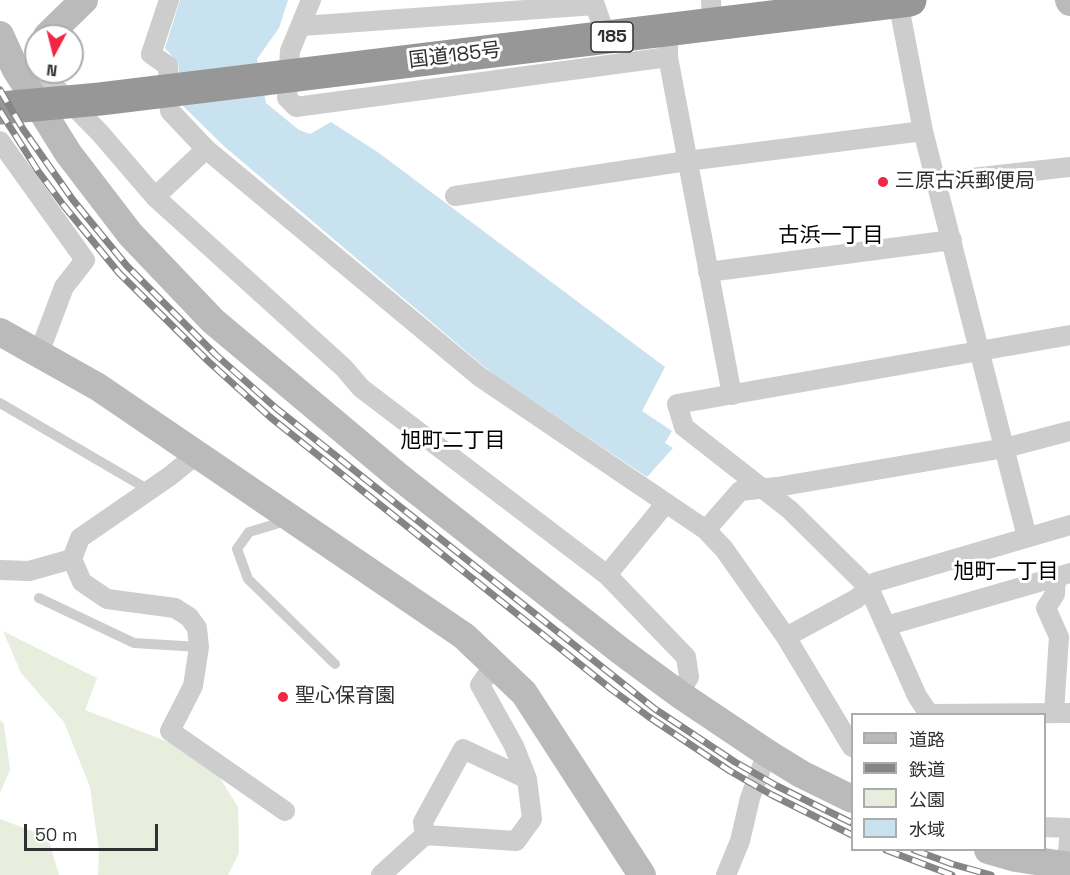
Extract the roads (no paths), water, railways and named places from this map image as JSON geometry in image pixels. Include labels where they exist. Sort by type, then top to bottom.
[{"type":"highway","name":"国道185号","points":[[0,108],[100,99],[606,38],[668,43],[712,11],[904,1]]},
{"type":"street","points":[[59,24],[84,0]]},
{"type":"street","points":[[169,0],[151,54],[168,66],[170,111],[206,149],[480,377],[706,530],[724,549],[786,637],[851,745]]},
{"type":"street","points":[[311,0],[290,51],[287,98],[296,107],[668,43],[687,161],[732,396]]},
{"type":"street","points":[[904,1],[923,131],[1028,537]]},
{"type":"street","points":[[302,26],[595,5],[606,38]]},
{"type":"street","points":[[0,35],[15,68],[68,153],[130,234],[213,321],[398,476],[679,694],[801,774],[851,799]]},
{"type":"street","points":[[15,68],[24,59]]},
{"type":"street","points":[[15,68],[53,86],[100,133],[155,197],[344,368],[361,388],[607,574],[686,657],[688,677],[679,694]]},
{"type":"street","points":[[455,196],[687,161],[923,131]]},
{"type":"street","points":[[0,141],[86,260],[64,287],[39,352]]},
{"type":"street","points":[[155,197],[206,149]]},
{"type":"street","points":[[936,182],[1070,167]]},
{"type":"street","points":[[708,272],[952,240]]},
{"type":"street","points":[[0,332],[98,387],[464,636],[525,693],[642,875]]},
{"type":"street","points":[[928,713],[917,696],[869,588],[790,510],[684,427],[677,404],[1070,335]]},
{"type":"street","points":[[706,530],[740,491],[777,487],[1005,448],[1070,431]]},
{"type":"street","points":[[197,454],[80,538],[72,559],[82,582],[107,599],[175,608],[189,617],[197,628],[199,647],[193,686],[170,731],[285,811]]},
{"type":"street","points":[[607,574],[666,503]]},
{"type":"street","points":[[786,637],[856,599],[876,582],[1070,525]]},
{"type":"street","points":[[0,570],[29,571],[72,559]]},
{"type":"street","points":[[886,626],[1063,575]]},
{"type":"street","points":[[996,713],[1062,712],[1064,636],[1046,608],[1063,575]]},
{"type":"street","points":[[381,875],[426,835],[516,841],[532,819],[527,779],[514,746],[480,685],[494,665]]},
{"type":"street","points":[[426,835],[423,822],[463,749],[527,779]]},
{"type":"street","points":[[726,875],[740,841],[750,798],[767,753]]},
{"type":"street","points":[[994,851],[1067,869],[1070,828],[1046,827]]},
{"type":"lane","points":[[0,404],[149,490]]},
{"type":"lane","points":[[292,519],[249,532],[237,549],[248,579],[335,664]]},
{"type":"lane","points":[[39,598],[134,643],[199,647]]},
{"type":"water","points":[[180,0],[288,0],[279,28],[257,59],[266,103],[299,130],[310,134],[331,122],[379,153],[665,367],[642,411],[672,431],[665,443],[673,448],[647,477],[494,375],[225,147],[183,106],[178,63],[165,48]]},
{"type":"railway","points":[[0,90],[23,129],[73,200],[127,266],[216,355],[277,409],[655,709],[735,762],[777,786],[851,823]]},
{"type":"railway","points":[[0,111],[38,171],[119,273],[209,362],[270,417],[649,717],[730,771],[851,834]]},
{"type":"railway","points":[[889,851],[952,875]]},
{"type":"railway","points":[[917,851],[991,875]]},
{"type":"place","name":"三原古浜郵便局","points":[[883,182]]},
{"type":"place","name":"聖心保育園","points":[[283,697]]},
{"type":"district","name":"古浜一丁目","points":[[831,236]]},
{"type":"district","name":"旭町二丁目","points":[[453,441]]},
{"type":"district","name":"旭町一丁目","points":[[1006,572]]}]
